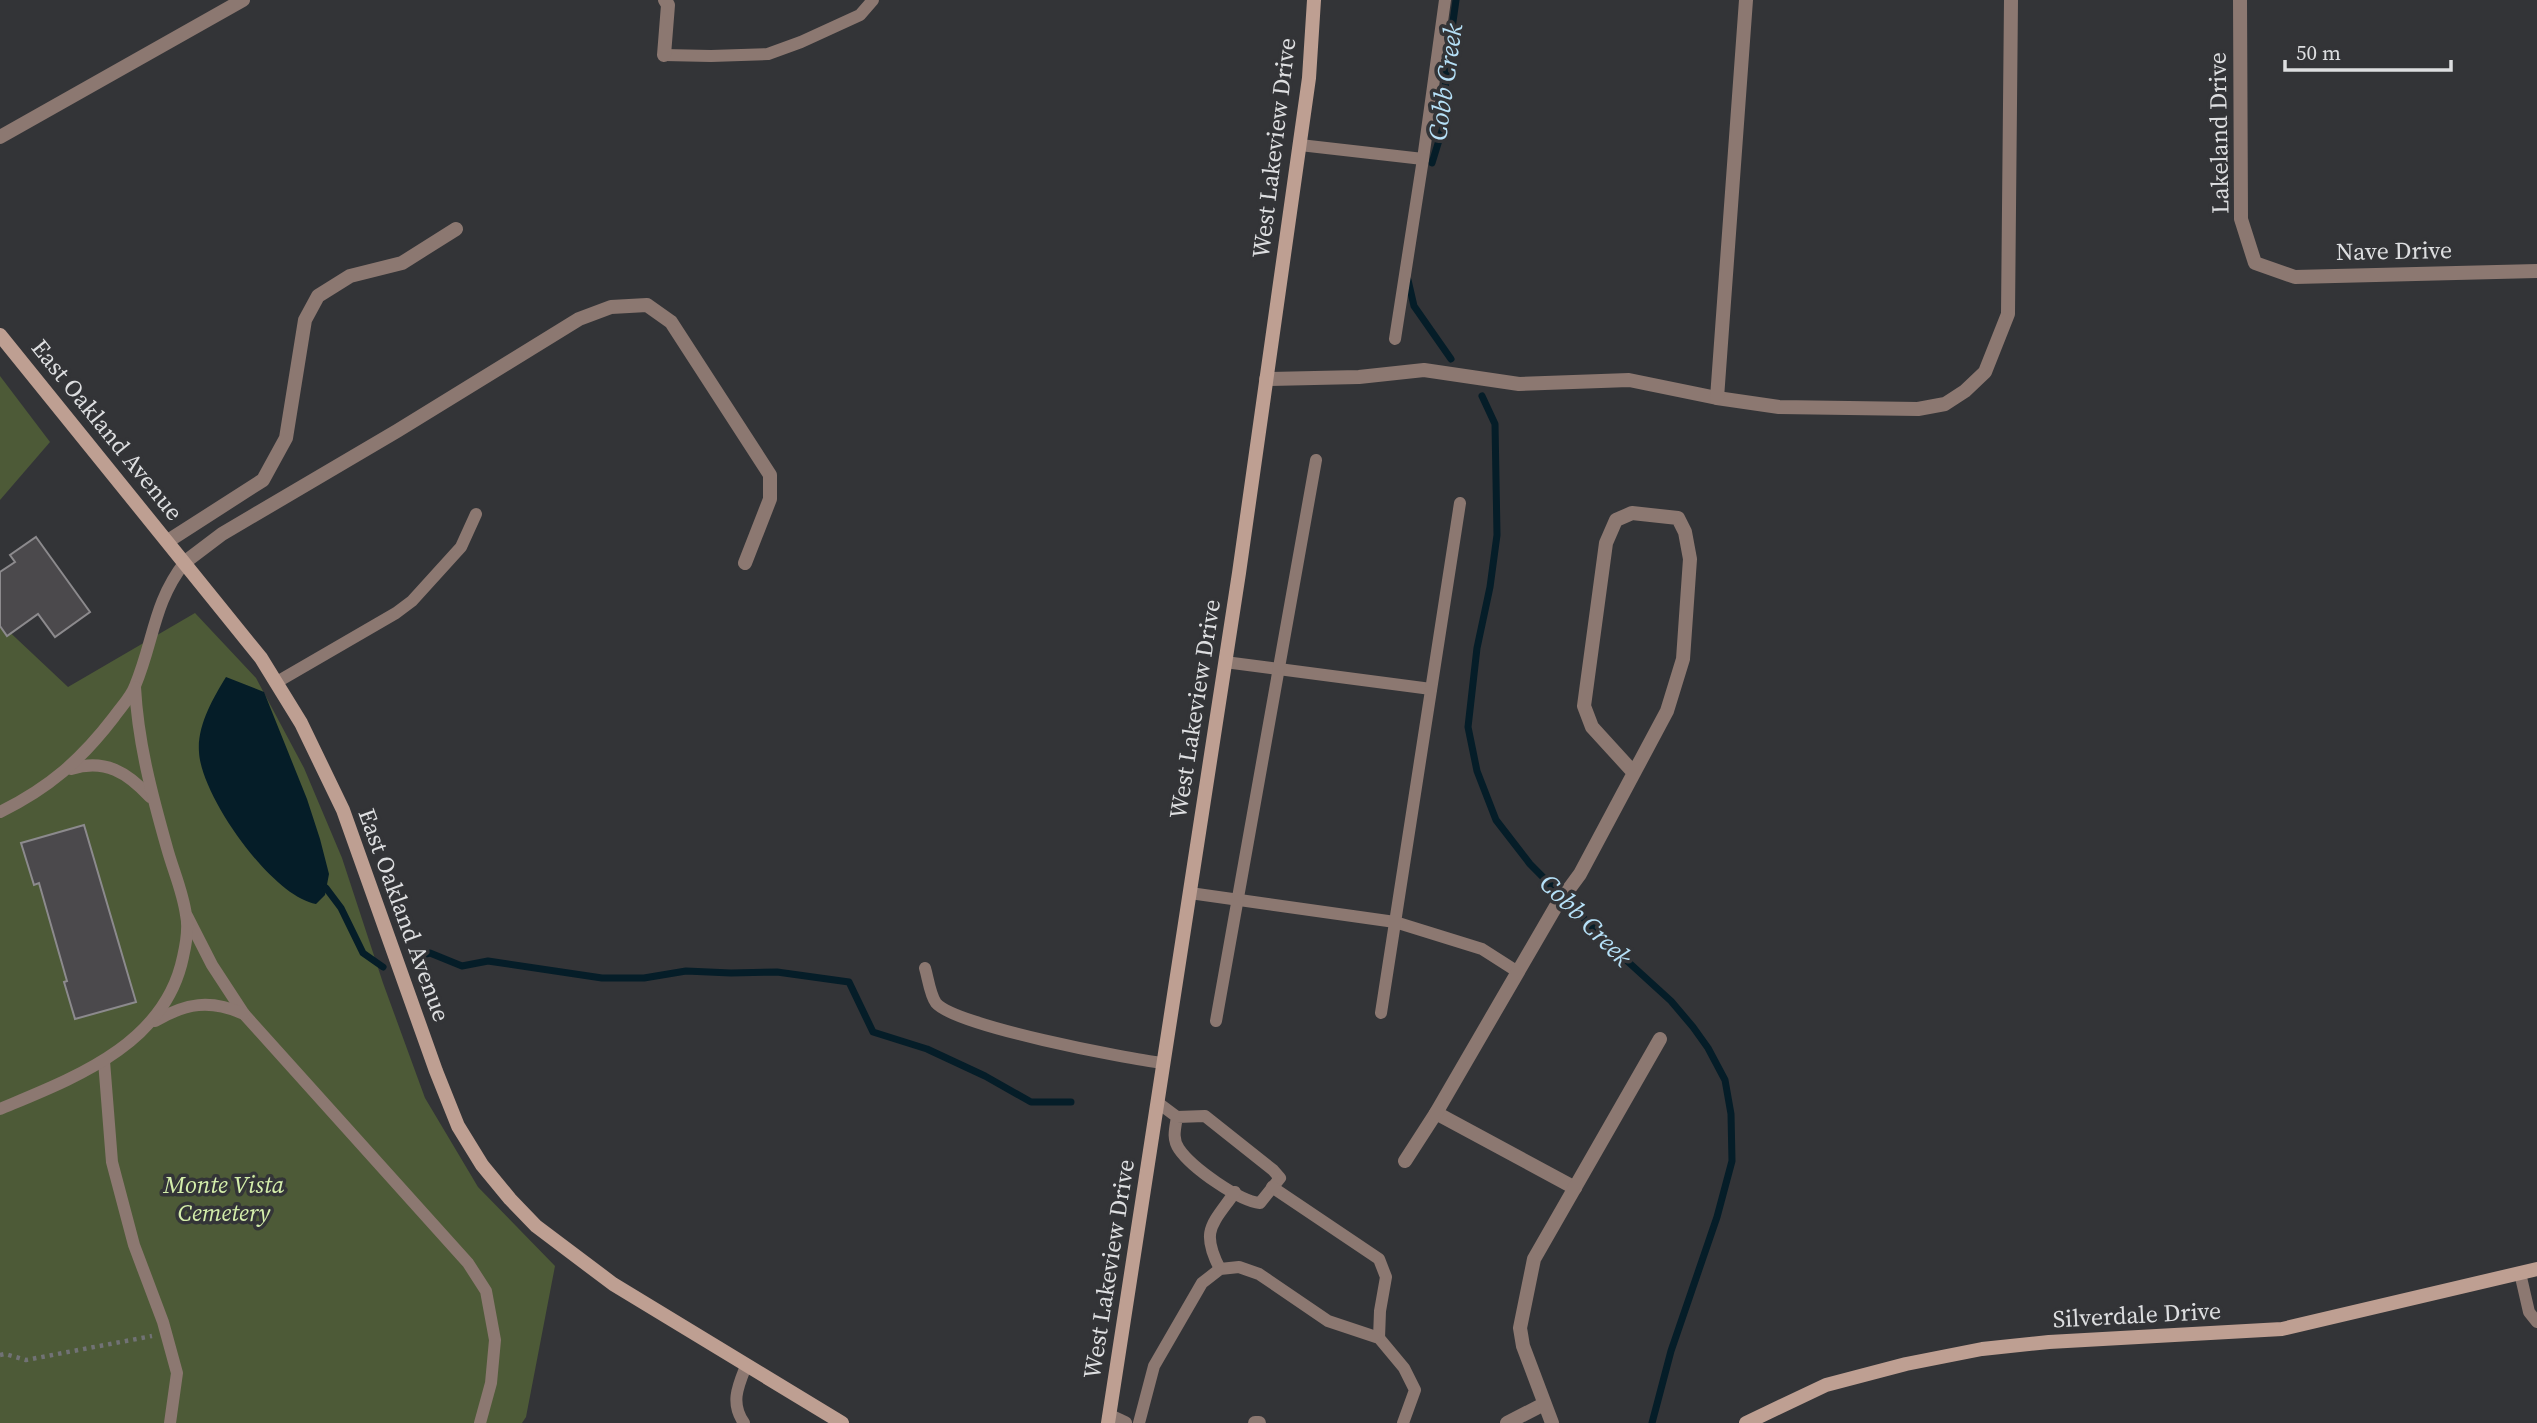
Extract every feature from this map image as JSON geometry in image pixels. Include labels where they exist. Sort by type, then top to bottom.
[{"type":"street","points":[[0,137],[243,0]]},
{"type":"street","points":[[664,55],[668,5],[665,0]]},
{"type":"street","name":"West Lakeview Drive","points":[[1109,1419],[1225,662],[1300,145],[1309,78],[1314,0]]},
{"type":"street","points":[[1717,398],[1746,0]]},
{"type":"street","points":[[1266,379],[1359,377],[1424,370],[1519,384],[1629,380],[1717,398],[1779,407],[1918,409],[1945,404],[1965,391],[1985,372],[2008,314],[2011,0]]},
{"type":"street","name":"Lakeland Drive","points":[[2239,0],[2241,219],[2255,263]]},
{"type":"street","points":[[168,541],[263,480],[286,438],[305,320],[318,296],[350,276],[402,263],[456,229]]},
{"type":"street","name":"Nave Drive","points":[[2255,263],[2295,277],[2537,271]]},
{"type":"street","points":[[185,562],[222,534],[579,319],[611,307],[647,305],[671,322],[769,475],[770,499],[745,563]]},
{"type":"street","name":"East Oakland Avenue","points":[[0,335],[261,657],[301,723],[343,810],[458,1126],[482,1165],[536,1226],[613,1284],[842,1423]]},
{"type":"street","points":[[1405,1161],[1436,1113],[1555,908],[1580,874],[1634,773],[1667,711],[1684,659],[1690,559],[1685,532],[1678,518],[1632,513],[1616,520],[1606,543],[1584,706],[1592,727],[1634,773]]},
{"type":"street","points":[[1552,1423],[1523,1346],[1520,1328],[1534,1259],[1660,1039]]},
{"type":"street","points":[[1436,1113],[1575,1188]]},
{"type":"street","name":"Silverdale Drive","points":[[1746,1423],[1826,1385],[1906,1364],[1982,1349],[2049,1342],[2282,1329],[2537,1269]]},
{"type":"street","points":[[1507,1423],[1544,1404]]},
{"type":"street","points":[[1109,1419],[1125,1423]]},
{"type":"lane","points":[[664,55],[768,54],[860,15],[873,0]]},
{"type":"lane","points":[[1395,339],[1446,0]]},
{"type":"lane","points":[[1300,145],[1423,159]]},
{"type":"lane","points":[[1216,1021],[1316,460]]},
{"type":"lane","points":[[1381,1013],[1460,503]]},
{"type":"lane","points":[[276,682],[396,613],[412,601],[460,547],[476,514]]},
{"type":"lane","points":[[0,812],[41,790],[66,771],[103,732],[135,687],[161,604],[170,582],[185,562]]},
{"type":"lane","points":[[1225,662],[1431,689]]},
{"type":"lane","points":[[135,687],[140,737],[153,800],[187,916],[212,965],[244,1014],[460,1252],[486,1292],[495,1340],[491,1383],[480,1423]]},
{"type":"lane","points":[[66,771],[84,765],[113,769],[136,781],[153,800]]},
{"type":"lane","points":[[1190,893],[1395,922],[1482,949],[1518,972]]},
{"type":"lane","points":[[150,1024],[175,983],[186,943],[187,916]]},
{"type":"lane","points":[[925,968],[936,1003],[951,1014],[988,1026],[1129,1059],[1163,1063]]},
{"type":"lane","points":[[0,1109],[55,1086],[104,1061],[150,1024],[182,1007],[216,1005],[244,1014]]},
{"type":"lane","points":[[104,1061],[112,1162],[134,1245],[177,1373],[170,1423]]},
{"type":"lane","points":[[1157,1102],[1177,1118],[1205,1116],[1273,1170],[1280,1178],[1261,1203],[1250,1202],[1207,1175],[1179,1150],[1174,1136],[1177,1118]]},
{"type":"lane","points":[[1272,1187],[1380,1259],[1386,1277],[1379,1338]]},
{"type":"lane","points":[[1220,1269],[1208,1235],[1213,1222],[1235,1192]]},
{"type":"lane","points":[[1139,1423],[1154,1366],[1202,1283],[1220,1269],[1239,1267],[1259,1274],[1328,1321],[1379,1338],[1404,1368],[1415,1390],[1403,1423]]},
{"type":"lane","points":[[2520,1273],[2529,1312],[2537,1322]]},
{"type":"lane","points":[[744,1423],[738,1415],[735,1391],[746,1366]]},
{"type":"path","points":[[0,1355],[26,1360],[166,1334]]},
{"type":"green space","points":[[0,376],[50,442],[0,500]]},
{"type":"green space","name":"Monte Vista Cemetery","points":[[195,613],[256,678],[304,768],[342,858],[383,983],[425,1098],[478,1187],[555,1266],[526,1417],[522,1423],[0,1423],[0,623],[68,687]]},
{"type":"water","points":[[226,677],[264,692],[307,799],[329,874],[325,895],[316,904],[298,897],[260,864],[225,818],[203,771],[199,742],[203,722]]},
{"type":"building","points":[[36,537],[90,612],[55,637],[38,614],[7,636],[0,626],[0,572],[15,562],[10,555]]},
{"type":"building","points":[[84,825],[136,1002],[75,1019],[39,883],[34,885],[21,843]]},
{"type":"waterway","name":"Cobb Creek","points":[[1432,163],[1444,124],[1446,72],[1456,0]]},
{"type":"waterway","name":"Cobb Creek","points":[[1408,280],[1414,306],[1451,359]]},
{"type":"waterway","name":"Cobb Creek","points":[[1482,396],[1495,424],[1497,535],[1490,587],[1477,648],[1468,727],[1477,771],[1496,820],[1530,864],[1614,949],[1671,1001],[1693,1027],[1725,1080],[1731,1114],[1732,1161],[1717,1217],[1671,1351],[1652,1423]]},
{"type":"waterway","points":[[326,888],[341,908],[363,953],[383,967]]},
{"type":"waterway","points":[[417,957],[430,953],[462,966],[488,961],[602,978],[644,978],[686,971],[777,972],[849,982],[873,1032],[927,1049],[985,1076],[1031,1102],[1071,1102]]}]
